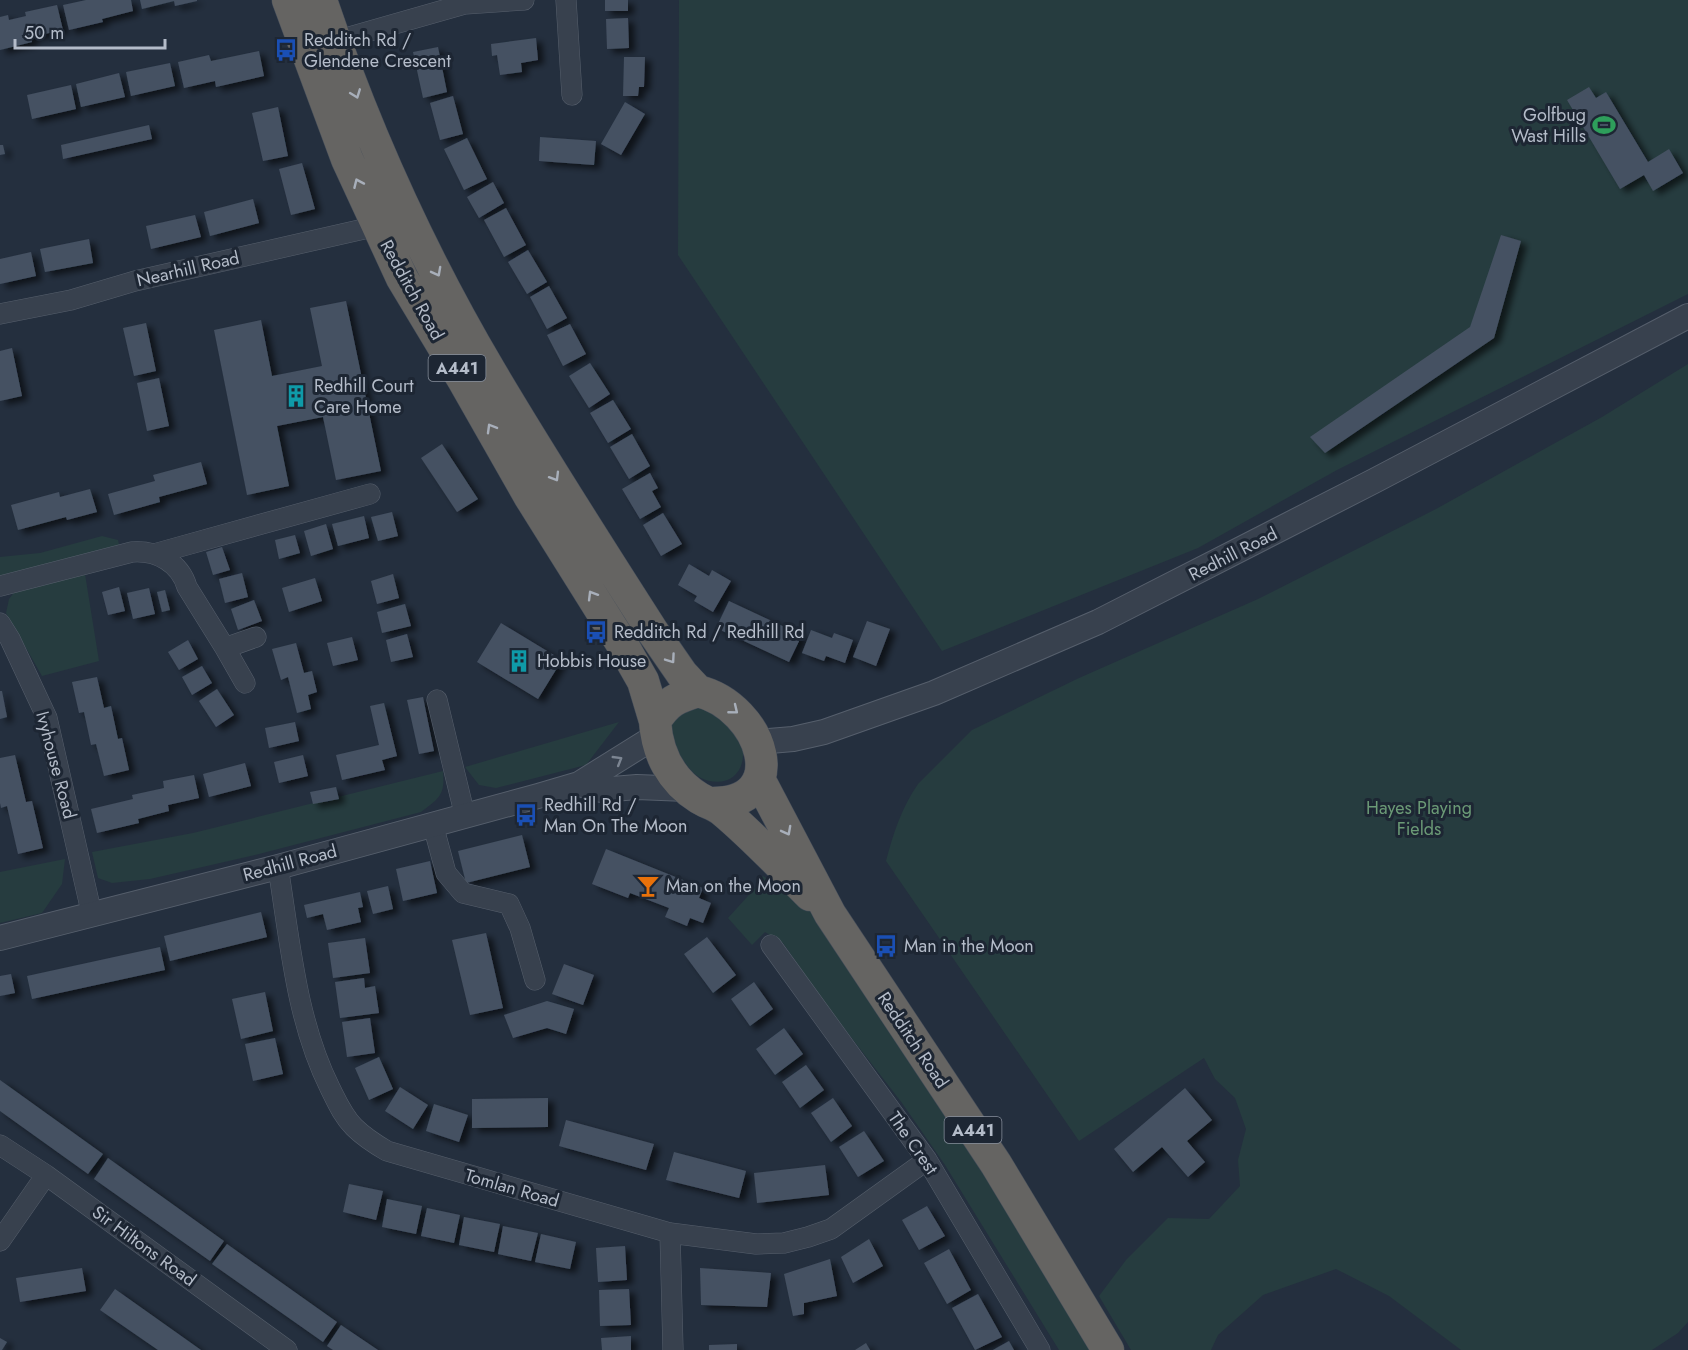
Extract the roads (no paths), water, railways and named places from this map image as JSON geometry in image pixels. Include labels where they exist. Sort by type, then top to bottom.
[{"type":"highway","name":"Redditch Road","points":[[288,0],[347,159],[402,278],[530,497],[643,681],[656,728]]},
{"type":"highway","name":"Redditch Road","points":[[321,0],[377,148],[430,259],[489,369],[653,632],[682,674],[698,691]]},
{"type":"highway","points":[[656,728],[670,702],[698,691]]},
{"type":"highway","name":"A441","points":[[698,691],[728,705],[740,714],[753,731],[758,742],[762,765],[759,779]]},
{"type":"highway","name":"A441","points":[[656,728],[659,750],[666,764],[698,796]]},
{"type":"highway","name":"Redditch Road","points":[[759,779],[830,915],[996,1164],[1108,1350]]},
{"type":"highway","points":[[698,796],[724,804],[743,797],[759,779]]},
{"type":"highway","name":"Redditch Road","points":[[698,796],[721,809],[830,915]]},
{"type":"street","points":[[335,41],[465,4],[524,0]]},
{"type":"street","points":[[566,0],[572,95]]},
{"type":"street","name":"Nearhill Road","points":[[0,314],[71,300],[135,281],[377,226]]},
{"type":"street","name":"Redhill Road","points":[[758,742],[793,739],[824,732],[934,693],[1098,622],[1364,487],[1688,316]]},
{"type":"street","points":[[154,554],[370,494]]},
{"type":"street","points":[[0,586],[132,552],[146,551],[154,554],[173,563],[184,577],[187,587],[245,683]]},
{"type":"street","name":"Ivyhouse Road","points":[[0,622],[47,718],[92,915]]},
{"type":"street","points":[[225,648],[256,637]]},
{"type":"street","points":[[437,700],[465,816]]},
{"type":"street","name":"Redhill Road","points":[[0,938],[278,867],[579,784],[656,728]]},
{"type":"street","name":"Redhill Road","points":[[579,784],[601,790],[637,787],[698,796]]},
{"type":"street","points":[[433,825],[446,873],[463,893],[509,904],[536,954],[535,980]]},
{"type":"street","name":"Tomlan Road","points":[[278,867],[306,1027],[325,1078],[340,1109],[353,1126],[369,1141],[387,1151],[670,1233],[756,1244],[784,1243],[831,1229],[927,1160]]},
{"type":"street","name":"The Crest","points":[[771,945],[927,1160],[1040,1350]]},
{"type":"street","name":"Sir Hiltons Road","points":[[0,1145],[46,1175],[287,1350]]},
{"type":"street","points":[[0,1241],[46,1175]]},
{"type":"street","points":[[670,1233],[673,1350]]},
{"type":"place","name":"Redditch Rd / Glendene Crescent","points":[[286,50]]},
{"type":"place","name":"Golfbug Wast Hills","points":[[1604,125]]},
{"type":"place","name":"Redhill Court Care Home","points":[[296,396]]},
{"type":"place","name":"Redditch Rd / Redhill Rd","points":[[596,632]]},
{"type":"place","name":"Hobbis House","points":[[519,661]]},
{"type":"place","name":"Redhill Rd / Man On The Moon","points":[[526,815]]},
{"type":"place","name":"Man on the Moon","points":[[648,886]]},
{"type":"place","name":"Man in the Moon","points":[[886,946]]},
{"type":"park label","name":"Hayes Playing Fields","points":[[1419,818]]}]
